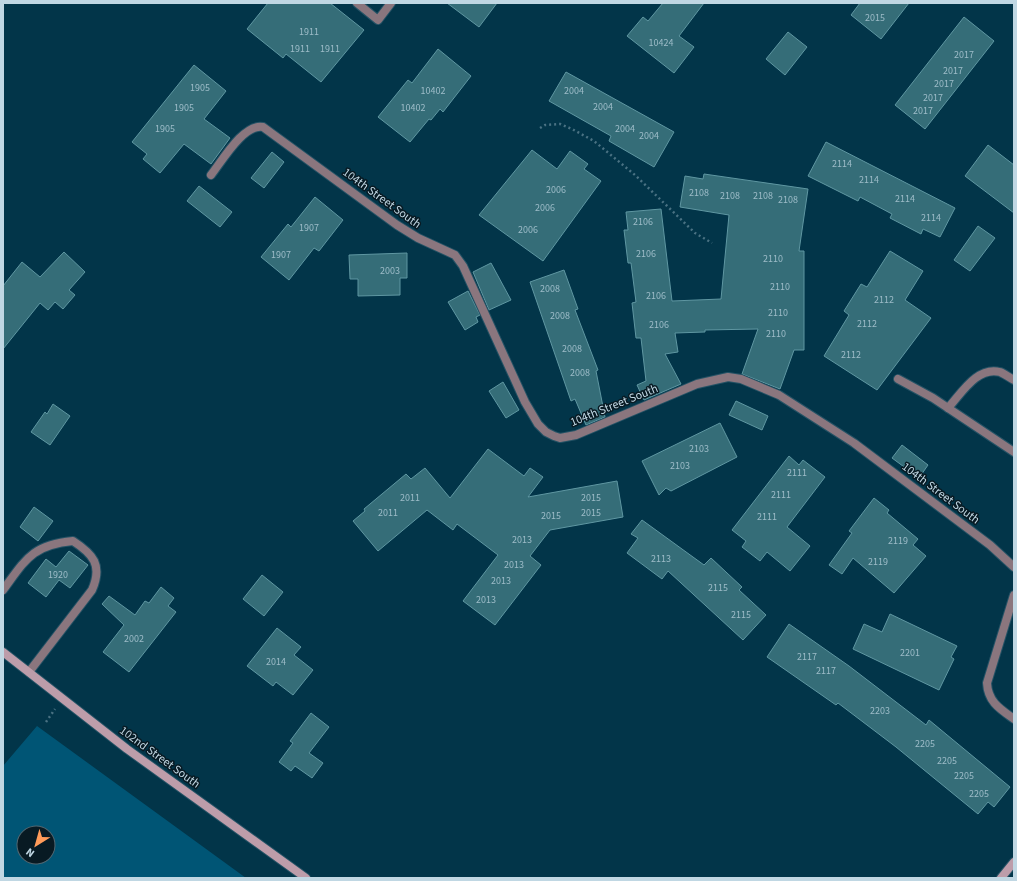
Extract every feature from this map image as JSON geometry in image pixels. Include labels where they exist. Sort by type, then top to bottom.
[{"type":"street","points":[[356,3],[378,20],[391,3]]},
{"type":"street","name":"104th Street South","points":[[212,175],[247,131],[256,126],[263,127],[397,225],[418,238],[455,255],[463,266],[525,402],[538,424],[549,435],[560,438],[576,435],[707,381],[728,377],[742,379],[779,395],[854,442],[990,545],[1014,567]]},
{"type":"street","points":[[948,408],[977,376],[990,372],[1000,372],[1014,380]]},
{"type":"street","points":[[898,379],[948,408],[1014,452]]},
{"type":"street","points":[[3,590],[27,558],[56,543],[73,541],[92,556],[96,567],[97,581],[92,590],[29,672]]},
{"type":"street","points":[[1014,595],[988,674],[987,691],[994,704],[1014,719]]},
{"type":"street","name":"102nd Street South","points":[[3,652],[127,749],[306,878]]},
{"type":"street","points":[[1001,878],[1014,862]]},
{"type":"path","points":[[540,128],[545,125],[560,124],[594,142],[635,174],[695,233],[712,243]]},
{"type":"shaded area","points":[[37,726],[246,878],[3,878],[3,766]]},
{"type":"building","points":[[268,3],[330,3],[364,30],[321,82],[286,54],[283,58],[247,29]]},
{"type":"building","points":[[447,3],[497,3],[479,27]]},
{"type":"building","points":[[663,3],[704,3],[679,36],[694,47],[674,73],[627,36],[643,17],[648,21]]},
{"type":"building","points":[[860,3],[909,3],[881,39],[851,15]]},
{"type":"building","points":[[964,17],[994,41],[925,129],[895,105]]},
{"type":"building","points":[[788,32],[807,47],[785,75],[766,59]]},
{"type":"building","points":[[438,49],[471,76],[443,112],[440,109],[431,120],[429,119],[410,142],[378,117],[408,80],[412,83]]},
{"type":"building","points":[[194,65],[226,91],[204,119],[230,138],[211,164],[184,144],[160,173],[143,159],[147,154],[132,142]]},
{"type":"building","points":[[566,72],[674,132],[654,167],[609,141],[611,136],[549,101]]},
{"type":"building","points":[[826,142],[955,208],[940,237],[923,229],[921,234],[890,218],[892,214],[860,197],[858,201],[808,176]]},
{"type":"building","points":[[988,145],[1014,165],[1014,213],[965,176]]},
{"type":"building","points":[[532,150],[557,169],[570,151],[588,164],[584,169],[601,181],[543,261],[479,215]]},
{"type":"building","points":[[272,152],[284,162],[264,188],[251,178]]},
{"type":"building","points":[[704,174],[808,189],[799,251],[804,251],[804,350],[794,350],[780,389],[742,374],[758,329],[705,330],[705,332],[675,333],[678,352],[665,354],[681,384],[644,400],[637,385],[646,381],[641,338],[636,338],[632,303],[636,302],[631,263],[628,263],[624,230],[628,230],[626,212],[661,209],[672,301],[721,299],[729,215],[680,207],[685,176],[703,179]]},
{"type":"building","points":[[199,186],[232,212],[220,227],[187,201]]},
{"type":"building","points":[[315,197],[343,220],[319,251],[314,248],[289,280],[261,257],[288,224],[291,227]]},
{"type":"building","points":[[978,226],[995,238],[970,271],[954,260]]},
{"type":"building","points":[[890,251],[923,271],[905,300],[931,318],[877,390],[824,356],[849,315],[844,311],[861,284],[867,287]]},
{"type":"building","points":[[64,252],[85,272],[69,290],[75,295],[63,309],[55,302],[48,310],[40,303],[3,349],[3,286],[22,262],[40,277]]},
{"type":"building","points":[[407,253],[407,278],[400,278],[400,295],[358,296],[358,279],[350,279],[349,255]]},
{"type":"building","points":[[491,263],[511,300],[489,310],[473,272]]},
{"type":"building","points":[[564,270],[578,309],[575,310],[598,370],[596,371],[605,417],[586,425],[575,399],[571,401],[530,282]]},
{"type":"building","points":[[468,291],[480,315],[476,317],[478,322],[465,330],[448,302]]},
{"type":"building","points":[[503,382],[519,410],[506,418],[489,391]]},
{"type":"building","points":[[736,401],[768,416],[762,430],[729,415]]},
{"type":"building","points":[[53,404],[70,416],[50,445],[31,432],[45,412],[47,414]]},
{"type":"building","points":[[720,423],[737,457],[671,491],[666,488],[659,495],[642,461]]},
{"type":"building","points":[[902,445],[928,465],[919,478],[892,458]]},
{"type":"building","points":[[488,449],[524,476],[530,468],[543,477],[528,497],[617,481],[623,517],[550,530],[530,556],[541,565],[495,625],[463,601],[498,555],[457,524],[453,530],[427,510],[378,551],[353,521],[365,511],[364,509],[406,474],[411,479],[425,468],[450,498]]},
{"type":"building","points":[[789,456],[799,465],[803,460],[825,477],[787,527],[810,546],[790,571],[767,552],[760,561],[742,547],[746,541],[732,530]]},
{"type":"building","points":[[874,498],[889,510],[887,513],[918,539],[913,545],[926,556],[894,593],[853,558],[842,574],[829,565],[852,533],[849,531]]},
{"type":"building","points":[[34,507],[53,521],[38,541],[20,527]]},
{"type":"building","points":[[642,520],[704,565],[711,558],[742,587],[739,590],[766,615],[743,640],[668,571],[662,579],[627,553],[638,538],[631,534]]},
{"type":"building","points":[[69,551],[88,565],[70,588],[59,580],[46,597],[28,583],[46,559],[56,567]]},
{"type":"building","points":[[262,575],[283,592],[264,616],[243,599]]},
{"type":"building","points":[[161,587],[174,598],[168,606],[176,612],[129,672],[103,652],[124,625],[102,604],[109,596],[135,615],[145,601],[149,603]]},
{"type":"building","points":[[890,614],[957,646],[951,657],[954,659],[939,690],[853,649],[864,624],[882,632]]},
{"type":"building","points":[[789,624],[849,666],[926,725],[929,720],[1010,787],[994,807],[988,802],[978,814],[896,747],[838,703],[836,705],[767,657]]},
{"type":"building","points":[[277,628],[301,647],[294,655],[313,670],[293,695],[276,682],[273,686],[247,666]]},
{"type":"building","points":[[311,713],[329,727],[309,753],[323,763],[312,778],[295,766],[291,771],[279,762],[293,743],[290,741]]}]
